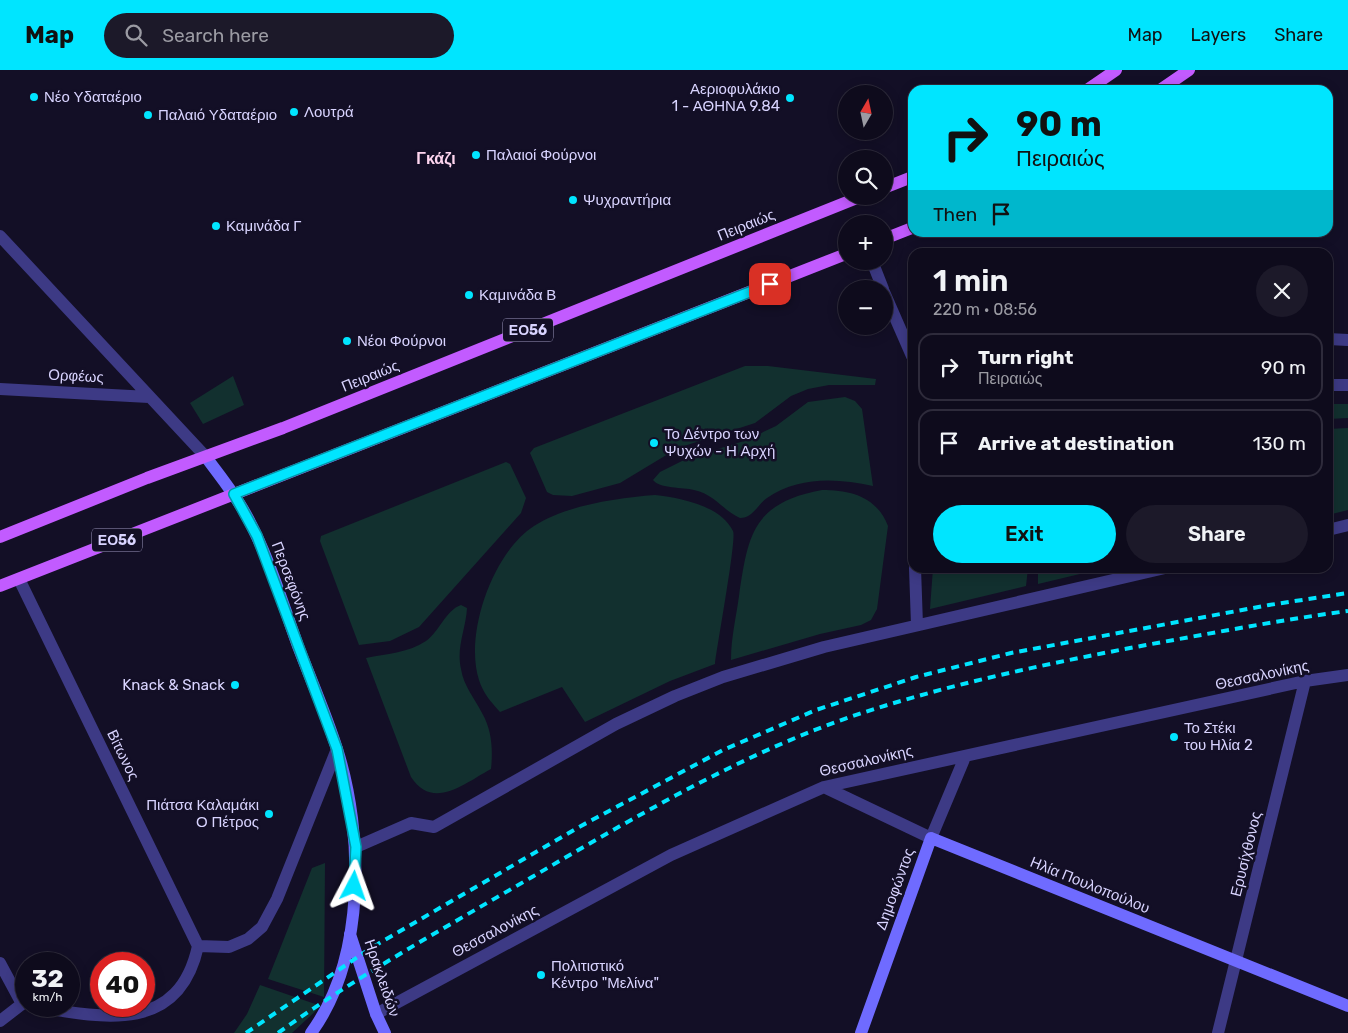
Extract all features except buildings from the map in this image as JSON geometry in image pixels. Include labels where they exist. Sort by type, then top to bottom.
[{"type":"main road","points":[[1094,85],[1116,70]]},
{"type":"main road","points":[[1167,85],[1189,70]]},
{"type":"main road","points":[[893,184],[908,179]]},
{"type":"main road","name":"Πειραιώς","points":[[0,537],[839,205]]},
{"type":"main road","points":[[893,235],[908,230]]},
{"type":"main road","name":"ΕΟ56","points":[[0,586],[838,257]]},
{"type":"street","name":"Περσεφόνης","points":[[0,236],[206,457],[234,494],[257,536],[337,749],[356,847],[350,934]]},
{"type":"street","points":[[893,313],[908,347]]},
{"type":"street","points":[[1333,340],[1348,340]]},
{"type":"street","points":[[1333,385],[1348,385]]},
{"type":"street","name":"Ορφέως","points":[[0,388],[150,396]]},
{"type":"street","points":[[1333,529],[1347,525]]},
{"type":"street","points":[[915,573],[917,625]]},
{"type":"street","points":[[356,847],[411,823],[434,827],[568,750],[675,696],[755,666],[917,625],[1143,573]]},
{"type":"street","name":"Βίτωνος","points":[[19,579],[198,946]]},
{"type":"street","name":"Θεσσαλονίκης","points":[[376,1014],[671,855],[824,787],[885,772],[965,757],[1305,681],[1348,675]]},
{"type":"street","name":"Ερυσίχθονος","points":[[1218,1033],[1305,681]]},
{"type":"street","points":[[80,1014],[115,1020],[144,1017],[171,1002],[180,993],[192,970],[198,946],[229,947],[248,939],[262,927],[277,899],[337,749]]},
{"type":"street","name":"Δημοφώντος","points":[[861,1033],[931,838],[965,757]]},
{"type":"street","name":"Ηλία Πουλοπούλου","points":[[824,787],[931,838],[1348,1006]]},
{"type":"street","points":[[311,1033],[339,981],[350,934]]},
{"type":"street","name":"Ηρακλειδών","points":[[350,934],[376,1014],[385,1033]]},
{"type":"street","points":[[0,963],[15,986]]},
{"type":"street","points":[[0,1022],[15,1013]]},
{"type":"green space","points":[[745,366],[768,366],[876,379],[875,385],[829,385],[808,389],[791,396],[755,423],[678,448],[620,483],[572,496],[553,495],[547,492],[530,453],[534,448]]},
{"type":"green space","points":[[233,376],[244,405],[203,424],[190,403]]},
{"type":"green space","points":[[845,397],[855,401],[862,409],[873,486],[832,480],[805,482],[779,491],[767,498],[752,514],[740,518],[702,492],[661,485],[653,480],[660,472],[688,458],[744,441],[776,426],[808,402]]},
{"type":"green space","points":[[1333,404],[1348,404],[1348,418],[1333,419]]},
{"type":"green space","points":[[1348,428],[1348,510],[1333,514],[1333,429]]},
{"type":"green space","points":[[506,462],[510,464],[526,498],[521,513],[419,627],[390,641],[359,645],[320,541],[321,536]]},
{"type":"green space","points":[[822,490],[833,490],[862,497],[877,508],[888,526],[877,609],[871,620],[861,625],[820,634],[731,660],[742,574],[751,539],[758,525],[768,513],[781,503]]},
{"type":"green space","points":[[655,495],[676,498],[709,509],[727,522],[733,531],[730,571],[715,664],[670,681],[585,722],[562,687],[500,712],[490,701],[481,685],[475,661],[479,618],[495,574],[506,555],[519,538],[534,526],[561,513],[593,504]]},
{"type":"green space","points":[[933,573],[1027,573],[1026,586],[930,609]]},
{"type":"green space","points":[[1038,573],[1084,573],[1038,584]]},
{"type":"green space","points":[[461,605],[467,608],[460,646],[462,675],[488,726],[492,747],[491,769],[450,791],[429,792],[420,787],[411,777],[366,658],[397,652],[419,645],[431,637],[451,611]]},
{"type":"green space","points":[[325,863],[324,997],[268,979],[312,868]]},
{"type":"green space","points":[[260,985],[321,1006],[292,1033],[234,1033],[247,1014]]},
{"type":"railway","points":[[246,1033],[371,948],[579,827],[723,750],[816,710],[916,677],[1011,653],[1269,605],[1348,593]]},
{"type":"railway","points":[[278,1033],[340,991],[403,952],[652,808],[734,766],[819,728],[932,692],[1038,667],[1221,631],[1348,611]]},
{"type":"place","name":"Νέο Υδαταέριο","points":[[34,97]]},
{"type":"place","name":"Αεριοφυλάκιο 1 - ΑΘΗΝΑ 9.84","points":[[790,98]]},
{"type":"place","name":"Λουτρά","points":[[294,112]]},
{"type":"place","name":"Παλαιό Υδαταέριο","points":[[148,115]]},
{"type":"place","name":"Παλαιοί Φούρνοι","points":[[476,155]]},
{"type":"place","name":"Ψυχραντήρια","points":[[573,200]]},
{"type":"place","name":"Καμινάδα Γ","points":[[216,226]]},
{"type":"place","name":"Καμινάδα Β","points":[[469,295]]},
{"type":"place","name":"Νέοι Φούρνοι","points":[[347,341]]},
{"type":"place","name":"Το Δέντρο των Ψυχών - Η Αρχή","points":[[654,443]]},
{"type":"place","name":"Knack & Snack","points":[[235,685]]},
{"type":"place","name":"Το Στέκι του Ηλία 2","points":[[1174,737]]},
{"type":"place","name":"Πιάτσα Καλαμάκι Ο Πέτρος","points":[[269,814]]},
{"type":"place","name":"Πολιτιστικό Κέντρο \"Μελίνα\"","points":[[541,975]]},
{"type":"district","name":"Γκάζι","points":[[436,158]]},
{"type":"route","points":[[354,886],[356,847],[337,749],[257,536],[234,494],[770,284]]}]
